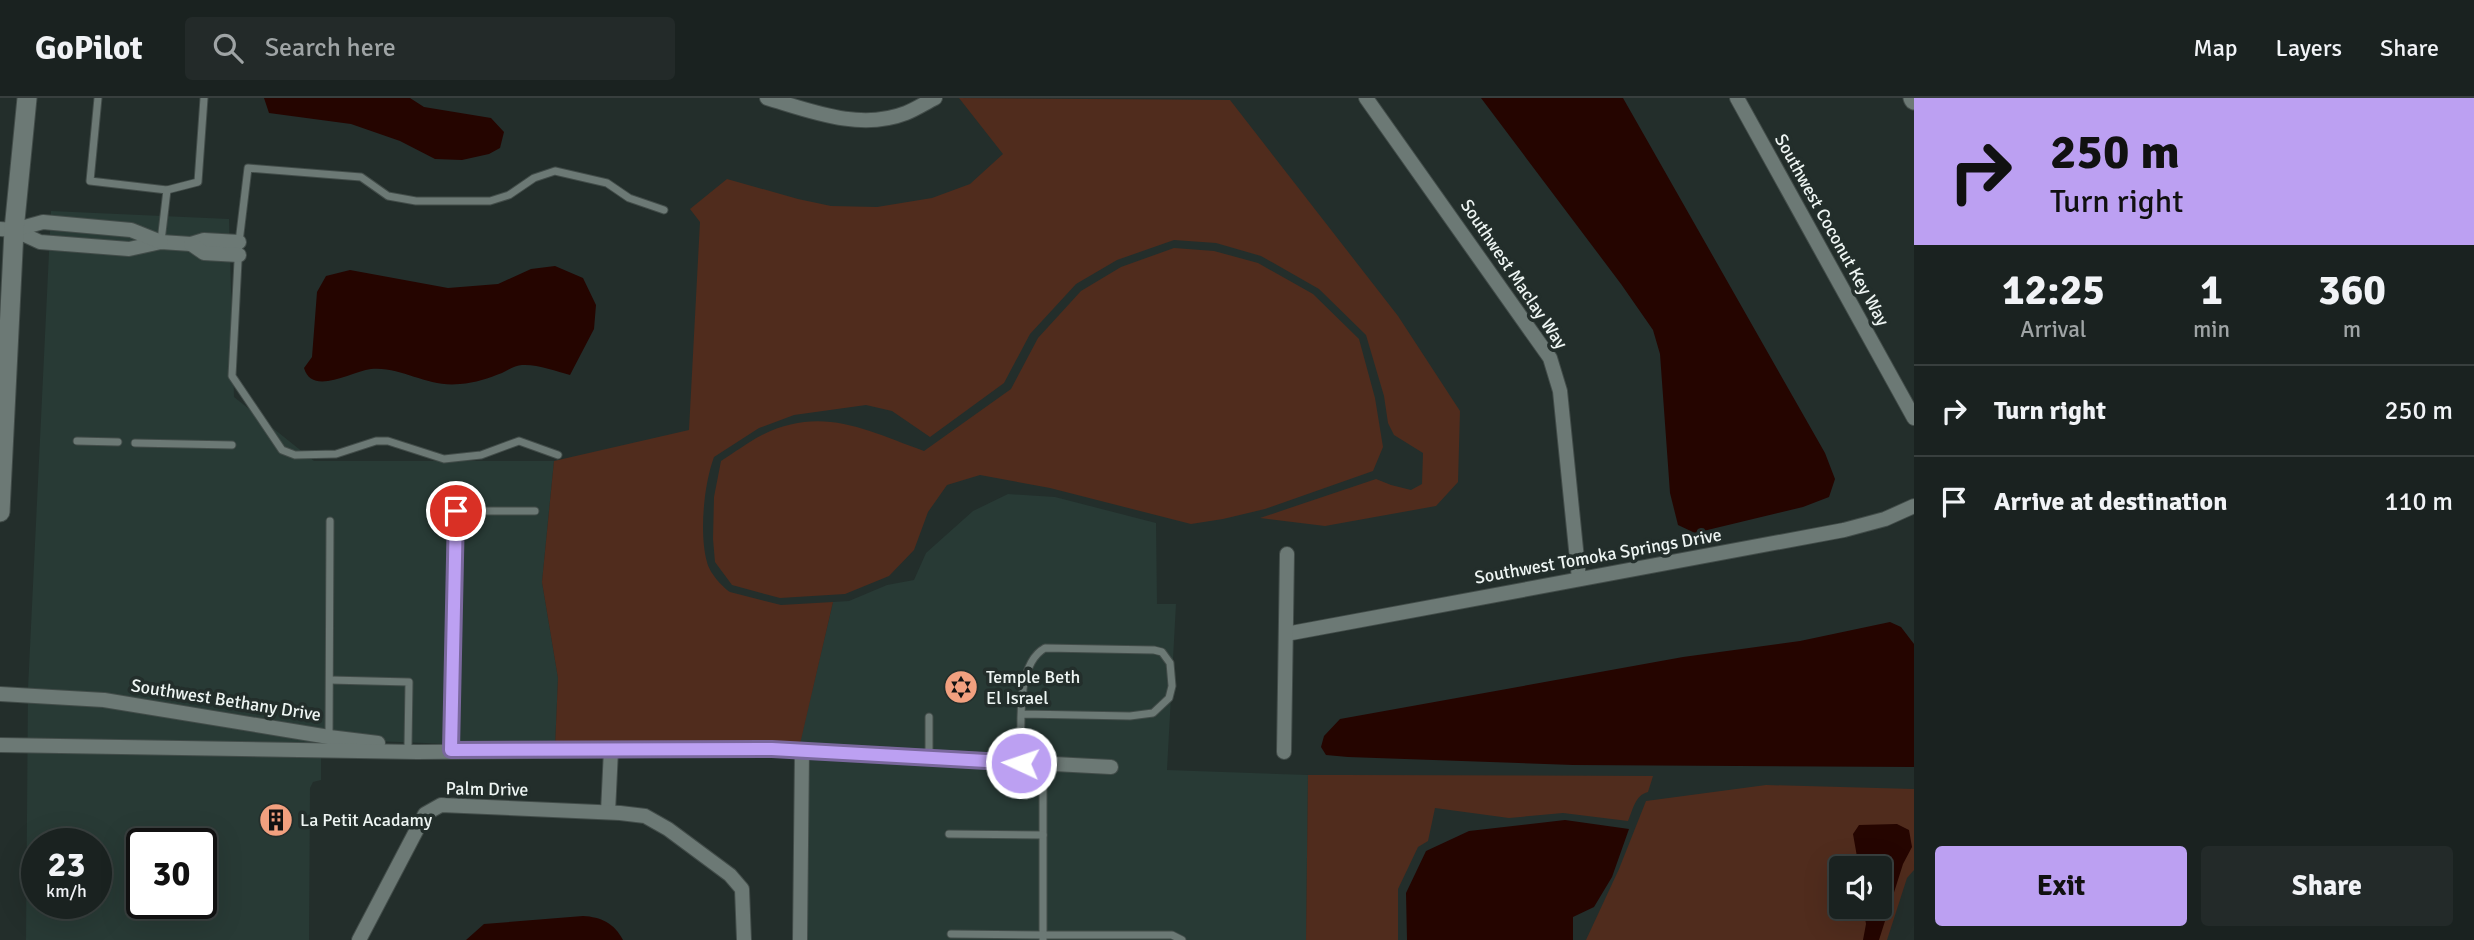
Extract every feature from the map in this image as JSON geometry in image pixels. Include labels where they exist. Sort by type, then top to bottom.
[{"type":"main road","points":[[0,513],[7,230],[27,98]]},
{"type":"street","points":[[767,98],[834,117],[876,120],[905,114],[935,98]]},
{"type":"street","name":"Southwest Maclay Way","points":[[1366,98],[1550,358],[1560,391],[1579,579]]},
{"type":"street","name":"Southwest Coconut Key Way","points":[[1737,98],[1914,418]]},
{"type":"street","points":[[7,230],[43,222],[131,230],[161,242],[191,244],[204,253],[239,248]]},
{"type":"street","name":"Southwest Tomoka Springs Drive","points":[[1286,634],[1844,530],[1885,519],[1914,506]]},
{"type":"street","points":[[1284,752],[1287,554]]},
{"type":"street","name":"Southwest Bethany Drive","points":[[0,694],[104,700],[329,737],[448,750]]},
{"type":"street","name":"Southwest Bethany Drive","points":[[0,745],[417,752],[802,751],[1111,767]]},
{"type":"street","points":[[608,812],[611,750]]},
{"type":"street","points":[[800,940],[802,751]]},
{"type":"street","name":"Palm Drive","points":[[359,940],[425,814],[441,805],[645,816],[668,829],[730,875],[742,889],[744,940]]},
{"type":"lane","points":[[98,98],[90,181],[167,190],[198,182],[204,98]]},
{"type":"lane","points":[[558,455],[519,441],[481,455],[444,459],[388,441],[376,441],[336,454],[295,455],[282,450],[232,376],[239,248],[248,168],[361,177],[388,196],[416,201],[490,201],[509,195],[534,178],[555,171],[607,183],[629,198],[664,211]]},
{"type":"lane","points":[[161,242],[167,190]]},
{"type":"lane","points":[[77,441],[118,442]]},
{"type":"lane","points":[[135,443],[233,444]]},
{"type":"lane","points":[[448,750],[456,511],[535,511]]},
{"type":"lane","points":[[329,737],[330,521]]},
{"type":"lane","points":[[1021,763],[1022,714],[1023,682],[1028,665],[1036,652],[1045,648],[1154,650],[1162,652],[1170,663],[1172,686],[1169,698],[1153,713],[1130,716],[1022,714]]},
{"type":"lane","points":[[330,680],[409,682],[408,746]]},
{"type":"lane","points":[[929,717],[929,758]]},
{"type":"lane","points":[[1043,764],[1043,937]]},
{"type":"lane","points":[[949,834],[1043,835]]},
{"type":"lane","points":[[951,934],[1043,937],[1172,935],[1182,940]]},
{"type":"shaded area","points":[[264,98],[410,98],[424,107],[491,118],[504,132],[500,148],[489,154],[462,160],[435,159],[400,141],[351,124],[269,113]]},
{"type":"shaded area","points":[[959,98],[1230,100],[1398,316],[1460,411],[1458,482],[1436,506],[1325,526],[1260,518],[1376,479],[1411,490],[1422,484],[1423,453],[1394,435],[1388,423],[1384,396],[1366,335],[1319,289],[1261,256],[1216,243],[1174,240],[1117,260],[1076,284],[1030,334],[1004,383],[930,437],[892,411],[866,405],[794,415],[759,428],[714,457],[705,494],[703,537],[707,562],[716,579],[730,592],[781,605],[833,602],[797,757],[555,748],[558,678],[542,582],[554,461],[689,430],[700,222],[690,209],[727,179],[831,206],[877,207],[932,198],[970,184],[1003,154]]},
{"type":"shaded area","points":[[1481,98],[1623,98],[1825,453],[1835,479],[1829,497],[1803,507],[1695,533],[1678,525],[1670,493],[1660,354],[1653,330]]},
{"type":"shaded area","points":[[51,211],[229,219],[234,397],[314,461],[554,461],[542,582],[558,678],[555,748],[321,739],[321,780],[313,782],[310,788],[309,940],[26,940],[26,919],[112,919],[112,828],[27,828],[28,689]]},
{"type":"shaded area","points":[[1174,248],[1214,251],[1258,263],[1313,294],[1359,339],[1375,398],[1383,447],[1373,471],[1265,509],[1191,524],[1050,488],[980,475],[947,485],[928,512],[914,550],[889,576],[845,594],[780,598],[732,585],[715,562],[714,497],[721,461],[762,435],[784,426],[805,422],[844,424],[924,451],[1011,389],[1038,338],[1081,291],[1121,267]]},
{"type":"shaded area","points":[[555,266],[583,278],[596,305],[594,329],[570,375],[522,365],[471,383],[460,384],[437,383],[382,369],[371,369],[323,381],[308,376],[304,368],[312,357],[317,292],[326,276],[350,270],[448,288],[498,284],[531,269]]},
{"type":"shaded area","points":[[1008,494],[1055,497],[1156,523],[1157,604],[1176,604],[1167,770],[1308,775],[1306,940],[798,940],[794,767],[833,602],[849,601],[887,585],[914,580],[926,553],[973,511]]},
{"type":"shaded area","points":[[1890,622],[1901,627],[1914,644],[1914,767],[1573,765],[1348,757],[1326,755],[1321,747],[1324,736],[1340,719],[1683,657],[1800,641]]},
{"type":"shaded area","points":[[1308,775],[1653,776],[1648,792],[1637,800],[1628,821],[1563,813],[1509,818],[1435,808],[1428,841],[1418,847],[1398,889],[1398,940],[1306,940]]},
{"type":"shaded area","points":[[1766,785],[1914,789],[1914,870],[1907,878],[1887,940],[1586,940],[1619,869],[1646,801]]},
{"type":"shaded area","points":[[1565,820],[1629,829],[1612,877],[1594,907],[1573,917],[1573,940],[1407,940],[1406,893],[1426,851],[1469,831]]},
{"type":"shaded area","points":[[1897,824],[1909,830],[1912,847],[1903,864],[1892,899],[1892,856],[1857,856],[1853,834],[1859,825]]},
{"type":"shaded area","points":[[583,916],[606,922],[623,940],[466,940],[484,924]]},
{"type":"shaded area","points":[[1865,919],[1886,919],[1879,940],[1863,940]]},
{"type":"place","name":"Temple Beth El Israel","points":[[961,687]]},
{"type":"place","name":"La Petit Acadamy","points":[[276,820]]},
{"type":"route","points":[[456,511],[451,750],[772,749],[1021,763]]}]
